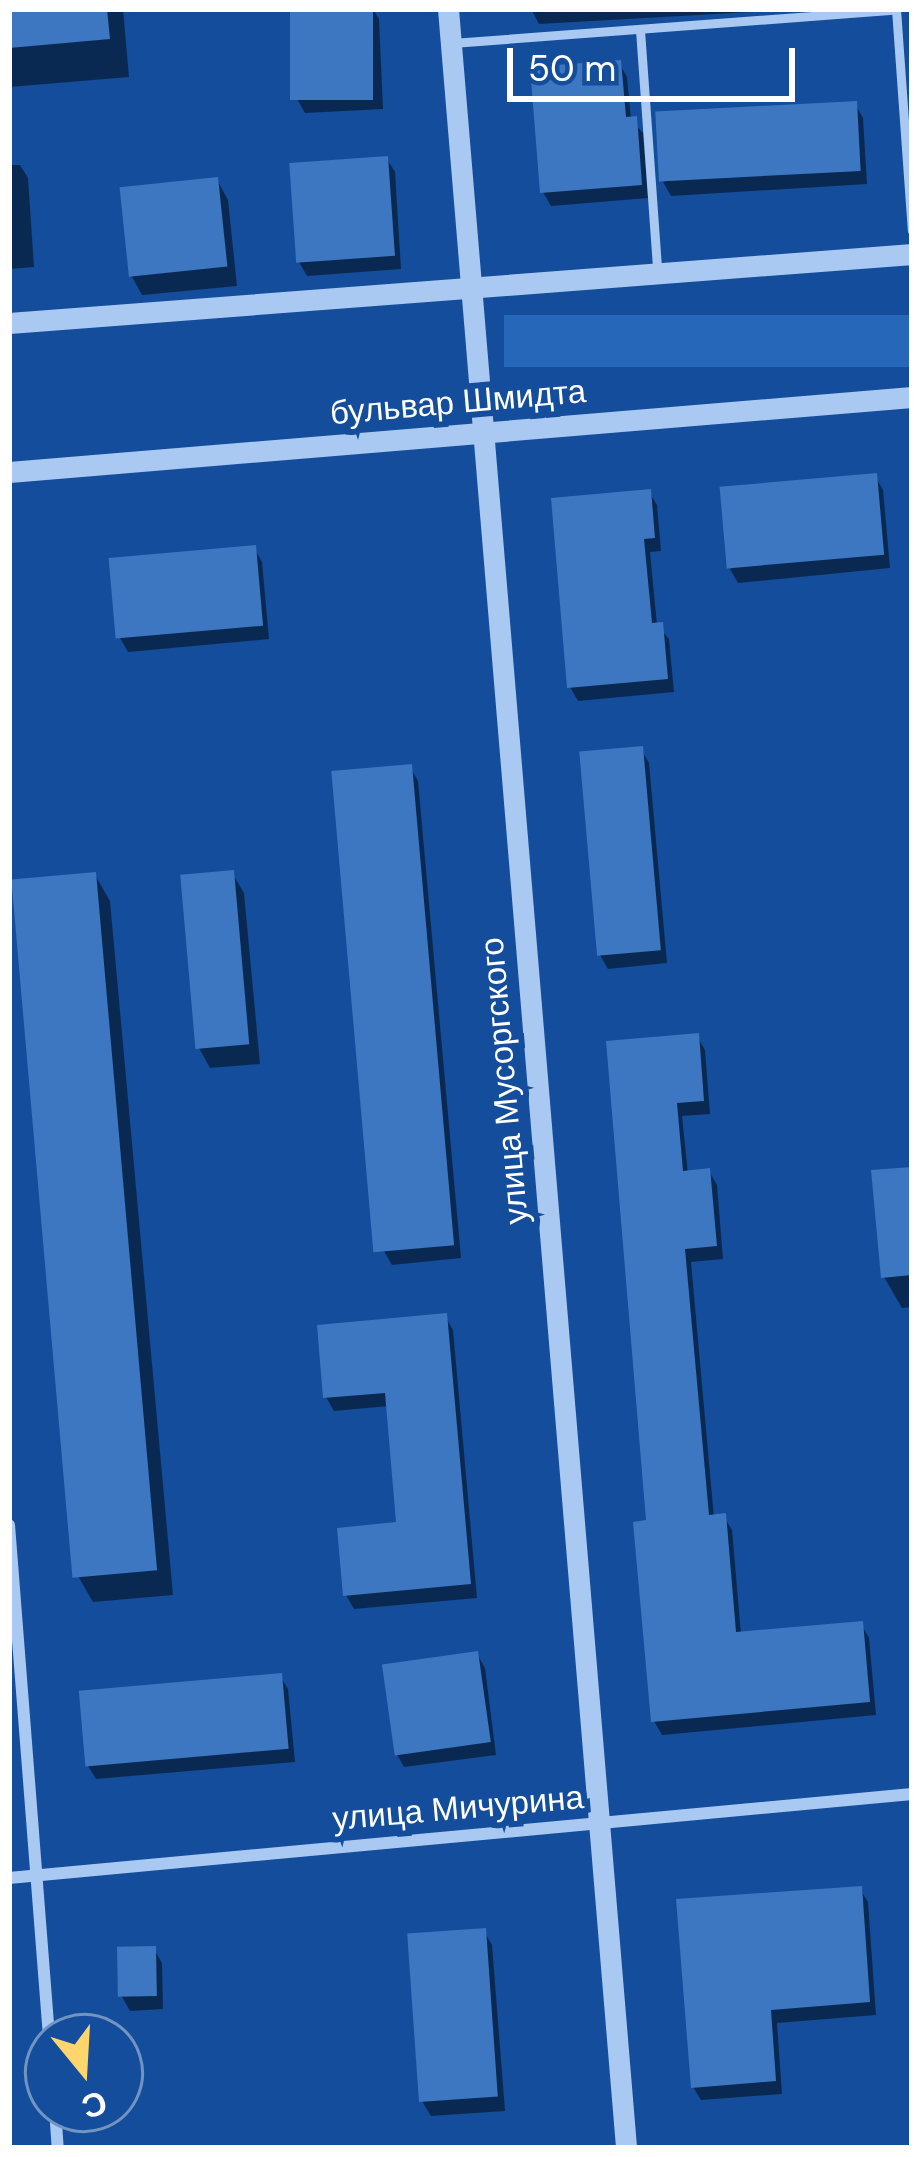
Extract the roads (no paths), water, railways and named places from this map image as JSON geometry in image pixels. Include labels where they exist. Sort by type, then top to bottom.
[{"type":"street","name":"улица Мусоргского","points":[[448,9],[626,2148]]},
{"type":"street","points":[[9,323],[912,254]]},
{"type":"street","name":"бульвар Шмидта","points":[[9,472],[912,397]]},
{"type":"street","points":[[9,1525],[16,1699],[47,2013]]},
{"type":"street","name":"улица Мичурина","points":[[9,1878],[912,1794]]},
{"type":"lane","points":[[451,43],[896,10],[912,230]]},
{"type":"lane","points":[[640,30],[658,274]]}]
